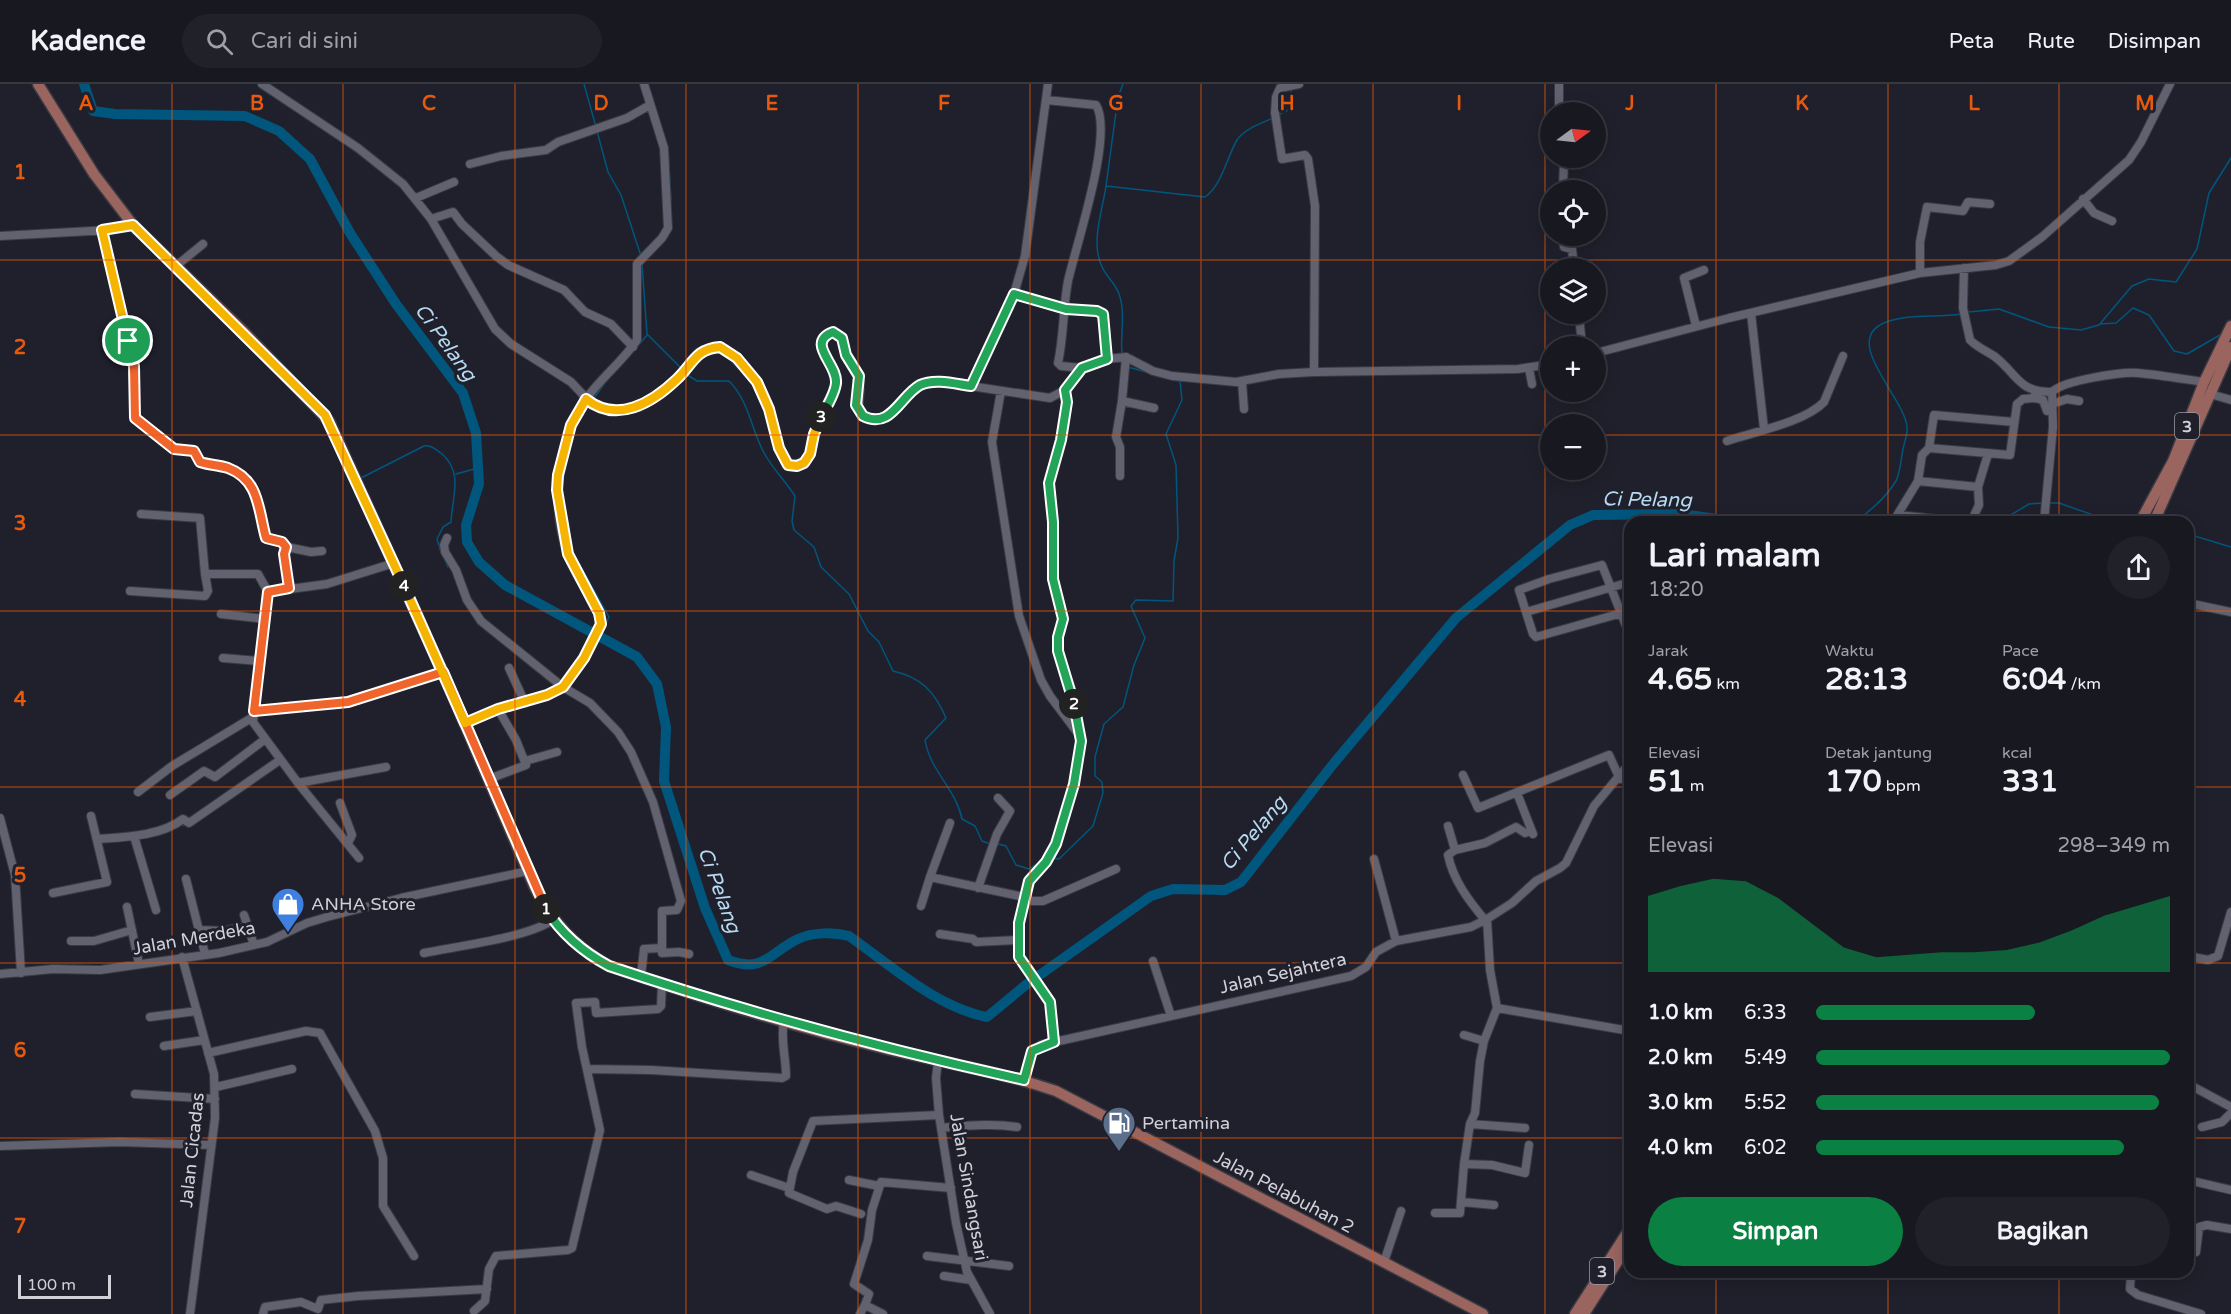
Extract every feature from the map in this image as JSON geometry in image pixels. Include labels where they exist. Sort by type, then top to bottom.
[{"type":"main road","name":"Jalan Pelabuhan 2","points":[[38,84],[94,174],[133,225],[329,421],[443,672],[528,871],[553,920],[591,956],[609,966],[784,1022],[1024,1080],[1064,1095],[1483,1314]]},
{"type":"main road","name":"3","points":[[2156,516],[2220,369],[2231,326]]},
{"type":"main road","name":"3","points":[[2143,516],[2176,454],[2204,382],[2227,345]]},
{"type":"main road","name":"3","points":[[1575,1314],[1624,1237]]},
{"type":"main road","name":"3","points":[[1584,1314],[1624,1251]]},
{"type":"street","points":[[262,84],[370,157],[403,184],[431,219],[473,287],[495,329],[511,344],[571,382],[589,401],[611,412],[640,404],[678,378],[699,352],[715,348],[726,349],[757,382],[769,409],[782,456],[788,465],[793,466],[804,463],[808,459],[818,422],[836,386],[834,371],[821,349],[824,336],[833,332],[842,338],[846,355],[859,376],[858,409],[869,419],[889,416],[921,384],[937,381],[1045,399],[1060,395],[1082,368]]},
{"type":"street","points":[[971,386],[1014,294],[1025,256],[1032,220],[1048,84]]},
{"type":"street","points":[[1299,84],[1280,88],[1276,98],[1275,113],[1282,159],[1305,155],[1308,159],[1315,206],[1314,372]]},
{"type":"street","points":[[1559,84],[1559,102]]},
{"type":"street","points":[[1606,351],[1696,326],[1920,273],[1996,265],[2009,261],[2042,237],[2136,151],[2170,84]]},
{"type":"street","points":[[465,723],[498,709],[525,703],[563,687],[584,658],[601,624],[599,613],[568,554],[557,490],[558,475],[571,425],[633,347],[639,333],[637,264],[657,246],[668,228],[671,177],[668,151],[660,122],[650,105],[648,86]]},
{"type":"street","points":[[1046,100],[1096,105],[1100,118],[1092,190],[1068,280],[1059,364],[1082,368],[1107,359],[1126,357],[1152,371],[1172,376],[1242,382],[1279,374],[1314,372],[1540,366]]},
{"type":"street","points":[[470,164],[501,156],[549,150],[558,142],[627,118],[650,105]]},
{"type":"street","points":[[416,198],[454,182]]},
{"type":"street","points":[[2083,199],[2094,213],[2112,221]]},
{"type":"street","points":[[1920,273],[1918,259],[1927,207],[1964,211],[1968,201],[1990,204]]},
{"type":"street","points":[[431,219],[453,212],[462,224],[496,256],[508,265],[564,290],[585,312],[611,324],[633,347]]},
{"type":"street","points":[[0,236],[102,230],[133,225]]},
{"type":"street","points":[[102,230],[134,366],[135,418],[174,449],[194,451],[200,462],[226,467],[246,478],[258,497],[266,538],[282,542],[286,547],[311,552],[322,551]]},
{"type":"street","points":[[176,267],[203,244]]},
{"type":"street","points":[[1564,246],[1572,249],[1573,258]]},
{"type":"street","points":[[1964,268],[1963,308],[1965,323],[1974,344],[1994,357],[2021,386],[2045,402],[2047,411]]},
{"type":"street","points":[[1696,326],[1684,278],[1704,270]]},
{"type":"street","points":[[1014,294],[1066,309],[1097,311],[1103,314],[1107,359]]},
{"type":"street","points":[[1751,313],[1764,429]]},
{"type":"street","points":[[1727,441],[1803,416],[1820,407],[1843,356]]},
{"type":"street","points":[[1120,476],[1120,447],[1116,437],[1126,357]]},
{"type":"street","points":[[2220,369],[2231,360]]},
{"type":"street","points":[[1529,368],[1532,384]]},
{"type":"street","points":[[1929,448],[2010,455],[2019,402],[2035,395],[2052,392],[2063,383],[2124,374],[2204,382]]},
{"type":"street","points":[[1242,382],[1244,409]]},
{"type":"street","points":[[1054,1042],[1053,1014],[1045,991],[1019,957],[1019,940],[1024,897],[1034,873],[1046,862],[1056,844],[1074,784],[1081,734],[1071,688],[1058,651],[1058,637],[1063,619],[1053,579],[1053,522],[1049,478],[1061,440],[1067,402],[1065,390]]},
{"type":"street","points":[[1000,391],[992,442],[1019,616],[1041,680],[1050,696],[1081,734]]},
{"type":"street","points":[[2044,516],[2055,403],[2052,392]]},
{"type":"street","points":[[2210,394],[2231,399]]},
{"type":"street","points":[[2055,403],[2067,399],[2079,401]]},
{"type":"street","points":[[1122,401],[1154,408]]},
{"type":"street","points":[[1896,516],[1918,481],[1922,455],[1929,448],[1932,417],[1937,414],[2014,422]]},
{"type":"street","points":[[1974,516],[1979,505],[1978,487],[1988,454]]},
{"type":"street","points":[[1918,481],[1978,487]]},
{"type":"street","points":[[130,591],[205,596],[208,591],[201,519],[141,514]]},
{"type":"street","points":[[447,538],[444,545],[445,552],[456,570],[467,600],[481,621],[563,687],[590,704],[618,732],[642,772],[653,802],[681,901],[678,910],[662,911],[662,953],[689,954]]},
{"type":"street","points":[[286,547],[284,554],[289,588]]},
{"type":"street","points":[[268,592],[327,584],[394,563]]},
{"type":"street","points":[[1622,613],[1536,638],[1520,588],[1599,564],[1604,567],[1613,588],[1622,613],[1624,619]]},
{"type":"street","points":[[205,574],[258,574],[268,592],[253,714],[254,725],[359,858]]},
{"type":"street","points":[[1526,612],[1624,584]]},
{"type":"street","points":[[2194,604],[2231,612]]},
{"type":"street","points":[[221,614],[264,619]]},
{"type":"street","points":[[223,658],[259,661]]},
{"type":"street","points":[[509,668],[525,703]]},
{"type":"street","points":[[138,792],[172,766],[253,714],[348,702],[443,672]]},
{"type":"street","points":[[489,779],[525,767],[525,761],[498,709]]},
{"type":"street","points":[[170,795],[204,771],[215,777],[264,740]]},
{"type":"street","points":[[525,761],[557,753]]},
{"type":"street","points":[[1463,775],[1478,808],[1609,754],[1620,779]]},
{"type":"street","points":[[98,839],[134,836],[175,825],[183,819],[190,823],[280,760]]},
{"type":"street","points":[[298,783],[387,767]]},
{"type":"street","name":"Jalan Sejahtera","points":[[1024,1080],[1032,1051],[1054,1042],[1104,1033],[1351,976],[1366,967],[1376,952],[1396,941],[1471,927],[1512,903],[1536,881],[1566,863],[1594,806],[1624,773]]},
{"type":"street","points":[[1435,1213],[1460,1213],[1464,1164],[1470,1124],[1475,1113],[1484,1041],[1497,1008],[1490,970],[1486,919],[1467,897],[1454,873],[1448,855],[1455,850],[1485,843],[1516,827],[1525,833],[1532,832],[1517,793]]},
{"type":"street","points":[[978,888],[997,834],[1010,812],[998,798]]},
{"type":"street","points":[[340,803],[352,835],[348,843]]},
{"type":"street","points":[[53,893],[107,882],[91,816]]},
{"type":"street","points":[[0,818],[15,875],[21,973]]},
{"type":"street","points":[[921,906],[950,824]]},
{"type":"street","points":[[1448,826],[1455,850]]},
{"type":"street","points":[[134,836],[156,910]]},
{"type":"street","points":[[1374,859],[1396,941]]},
{"type":"street","points":[[930,877],[1024,897],[1032,901],[1044,901],[1116,869]]},
{"type":"street","name":"Jalan Merdeka","points":[[0,974],[53,969],[100,970],[254,945],[327,917],[401,898],[528,871]]},
{"type":"street","points":[[186,879],[205,954]]},
{"type":"street","points":[[127,907],[139,964]]},
{"type":"street","points":[[2194,957],[2210,960],[2218,956],[2231,912]]},
{"type":"street","points":[[244,915],[254,945]]},
{"type":"street","points":[[424,953],[544,926],[553,920]]},
{"type":"street","points":[[200,930],[223,931],[247,926]]},
{"type":"street","points":[[70,941],[93,940],[132,930]]},
{"type":"street","points":[[940,934],[973,939],[976,942],[1019,940]]},
{"type":"street","points":[[641,976],[644,949],[661,948]]},
{"type":"street","name":"Jalan Cicadas","points":[[182,957],[216,1087],[211,1145],[189,1314]]},
{"type":"street","points":[[1153,961],[1171,1016]]},
{"type":"street","points":[[474,1311],[485,1301],[489,1269],[496,1256],[572,1248],[600,1130],[576,1004],[596,1002],[596,1013],[658,1009],[662,1004],[662,984]]},
{"type":"street","points":[[1497,1008],[1624,1030]]},
{"type":"street","points":[[150,1017],[197,1011]]},
{"type":"street","points":[[587,1070],[651,1070],[782,1078],[786,1076],[786,1059],[781,1038],[784,1022]]},
{"type":"street","points":[[208,1053],[306,1031],[320,1033],[375,1131],[383,1158],[383,1206],[414,1256]]},
{"type":"street","points":[[1464,1035],[1484,1041]]},
{"type":"street","points":[[164,1046],[204,1040]]},
{"type":"street","name":"Jalan Sindangsari","points":[[938,1061],[936,1078],[939,1115],[965,1260],[971,1280],[990,1314]]},
{"type":"street","points":[[216,1087],[292,1069]]},
{"type":"street","points":[[2194,1087],[2231,1107]]},
{"type":"street","points":[[135,1094],[216,1099]]},
{"type":"street","points":[[2202,1127],[2222,1122],[2231,1113]]},
{"type":"street","points":[[861,1214],[836,1206],[824,1208],[789,1193],[793,1172],[815,1120],[939,1115]]},
{"type":"street","points":[[941,1128],[965,1127],[975,1123],[1017,1127]]},
{"type":"street","points":[[1470,1124],[1525,1128]]},
{"type":"street","points":[[0,1146],[118,1142],[211,1145]]},
{"type":"street","points":[[1464,1164],[1492,1165],[1526,1173],[1529,1145]]},
{"type":"street","points":[[751,1175],[789,1188]]},
{"type":"street","points":[[849,1180],[879,1186]]},
{"type":"street","points":[[860,1314],[869,1294],[854,1284],[868,1240],[872,1210],[879,1186],[883,1181],[951,1188]]},
{"type":"street","points":[[2194,1181],[2231,1190]]},
{"type":"street","points":[[1462,1202],[1494,1205]]},
{"type":"street","points":[[1384,1263],[1401,1211]]},
{"type":"street","points":[[2196,1252],[2199,1227],[2207,1225],[2231,1229]]},
{"type":"street","points":[[927,1256],[1009,1266]]},
{"type":"street","points":[[944,1276],[971,1280]]},
{"type":"street","points":[[2129,1278],[2130,1289],[2138,1295],[2201,1314]]},
{"type":"street","points":[[263,1314],[265,1306],[301,1302],[318,1309],[321,1300],[487,1289]]},
{"type":"street","points":[[865,1305],[883,1314]]},
{"type":"waterway","name":"Ci Pelang","points":[[84,84],[93,111],[115,114],[245,116],[279,131],[310,159],[350,233],[396,304],[463,393],[476,433],[479,484],[466,525],[467,542],[479,562],[505,585],[637,657],[657,684],[666,727],[664,781],[705,908],[728,960],[740,964],[759,963],[788,944],[810,935],[830,933],[849,936],[932,995],[968,1012],[987,1017],[1027,984],[1151,896],[1173,889],[1225,890],[1241,882],[1334,763],[1456,618],[1570,525],[1593,515],[1681,514],[1695,516]]},
{"type":"waterway","points":[[584,84],[596,127]]},
{"type":"waterway","points":[[1106,186],[1118,97],[1123,84]]},
{"type":"waterway","points":[[1280,114],[1292,108],[1291,90]]},
{"type":"waterway","points":[[1122,354],[1121,301],[1117,289],[1102,267],[1097,246],[1106,186],[1205,197],[1216,185],[1240,136],[1273,118]]},
{"type":"waterway","points":[[597,131],[608,172],[621,195],[641,256]]},
{"type":"waterway","points":[[668,151],[671,200]]},
{"type":"waterway","points":[[1969,312],[1999,309],[2049,327],[2081,330],[2099,325],[2132,286],[2149,279],[2176,282],[2197,249],[2209,193],[2231,158]]},
{"type":"waterway","points":[[642,264],[647,334],[681,368]]},
{"type":"waterway","points":[[2100,324],[2116,323],[2133,308],[2149,315],[2174,351],[2187,354],[2220,335]]},
{"type":"waterway","points":[[1862,516],[1888,493],[1896,481],[1907,433],[1904,415],[1872,356],[1869,343],[1873,331],[1884,323],[1903,318],[1961,314]]},
{"type":"waterway","points":[[637,347],[647,335]]},
{"type":"waterway","points":[[1128,367],[1146,372]]},
{"type":"waterway","points":[[686,374],[697,381],[729,381],[736,389],[764,453],[795,496],[792,521],[794,530],[814,547],[821,567],[849,594],[868,631],[879,642],[893,671],[912,677],[926,687],[942,709],[946,718],[925,740],[928,751],[937,771],[954,798],[962,819],[975,826],[982,841],[990,844]]},
{"type":"waterway","points":[[594,398],[607,380]]},
{"type":"waterway","points":[[1051,858],[1059,859],[1093,826],[1103,793],[1102,782],[1095,776],[1095,757],[1104,724],[1123,707],[1134,665],[1145,638],[1131,606],[1136,600],[1173,601],[1174,561],[1178,538],[1176,465],[1166,434],[1182,400],[1180,381],[1177,380]]},
{"type":"waterway","points":[[563,480],[571,438]]},
{"type":"waterway","points":[[361,478],[424,446],[441,453],[448,460],[455,477],[451,522],[443,527],[437,539],[441,552]]},
{"type":"waterway","points":[[456,474],[478,468]]},
{"type":"waterway","points":[[562,491],[567,531],[573,553],[609,617],[600,636]]},
{"type":"waterway","name":"Ci Pelang","points":[[2009,516],[2029,504],[2043,503]]},
{"type":"waterway","name":"Ci Pelang","points":[[2048,503],[2059,503],[2096,516]]},
{"type":"waterway","name":"Ci Pelang","points":[[2194,536],[2231,547]]},
{"type":"waterway","points":[[443,556],[448,567]]},
{"type":"waterway","points":[[998,844],[1006,846],[1016,865],[1029,869],[1044,859]]},
{"type":"place","name":"ANHA Store","points":[[288,933]]},
{"type":"place","name":"Pertamina","points":[[1119,1152]]},
{"type":"route","points":[[128,341],[102,230],[133,225],[243,331],[329,421],[346,455],[443,672],[465,723],[498,709],[547,695],[563,687],[584,658],[601,624],[602,619],[568,554],[562,534],[557,490],[558,475],[571,425],[586,399],[611,412],[633,407],[648,401],[678,378],[691,359],[699,352],[720,347],[737,358],[757,382],[769,409],[782,456],[788,465],[797,466],[808,459],[818,422],[836,386],[834,371],[821,349],[821,340],[824,336],[833,332],[842,338],[846,355],[859,376],[860,391],[856,405],[863,416],[875,419],[889,416],[921,384],[937,381],[971,386],[1014,294],[1066,309],[1102,313],[1105,321],[1107,359],[1082,368],[1075,374],[1065,390],[1067,402],[1061,440],[1049,474],[1053,522],[1053,579],[1063,619],[1058,637],[1058,651],[1071,688],[1081,741],[1074,784],[1056,844],[1046,862],[1029,881],[1019,923],[1019,957],[1045,991],[1050,1002],[1054,1042],[1041,1045],[1032,1051],[1024,1080],[878,1047],[745,1011],[609,966],[591,956],[564,933],[545,908],[535,888],[443,672],[348,702],[326,706],[254,711],[268,592],[289,588],[284,554],[286,547],[280,541],[266,538],[258,497],[246,478],[226,467],[200,462],[194,451],[170,447],[135,418],[133,414],[134,366],[128,341]]}]
